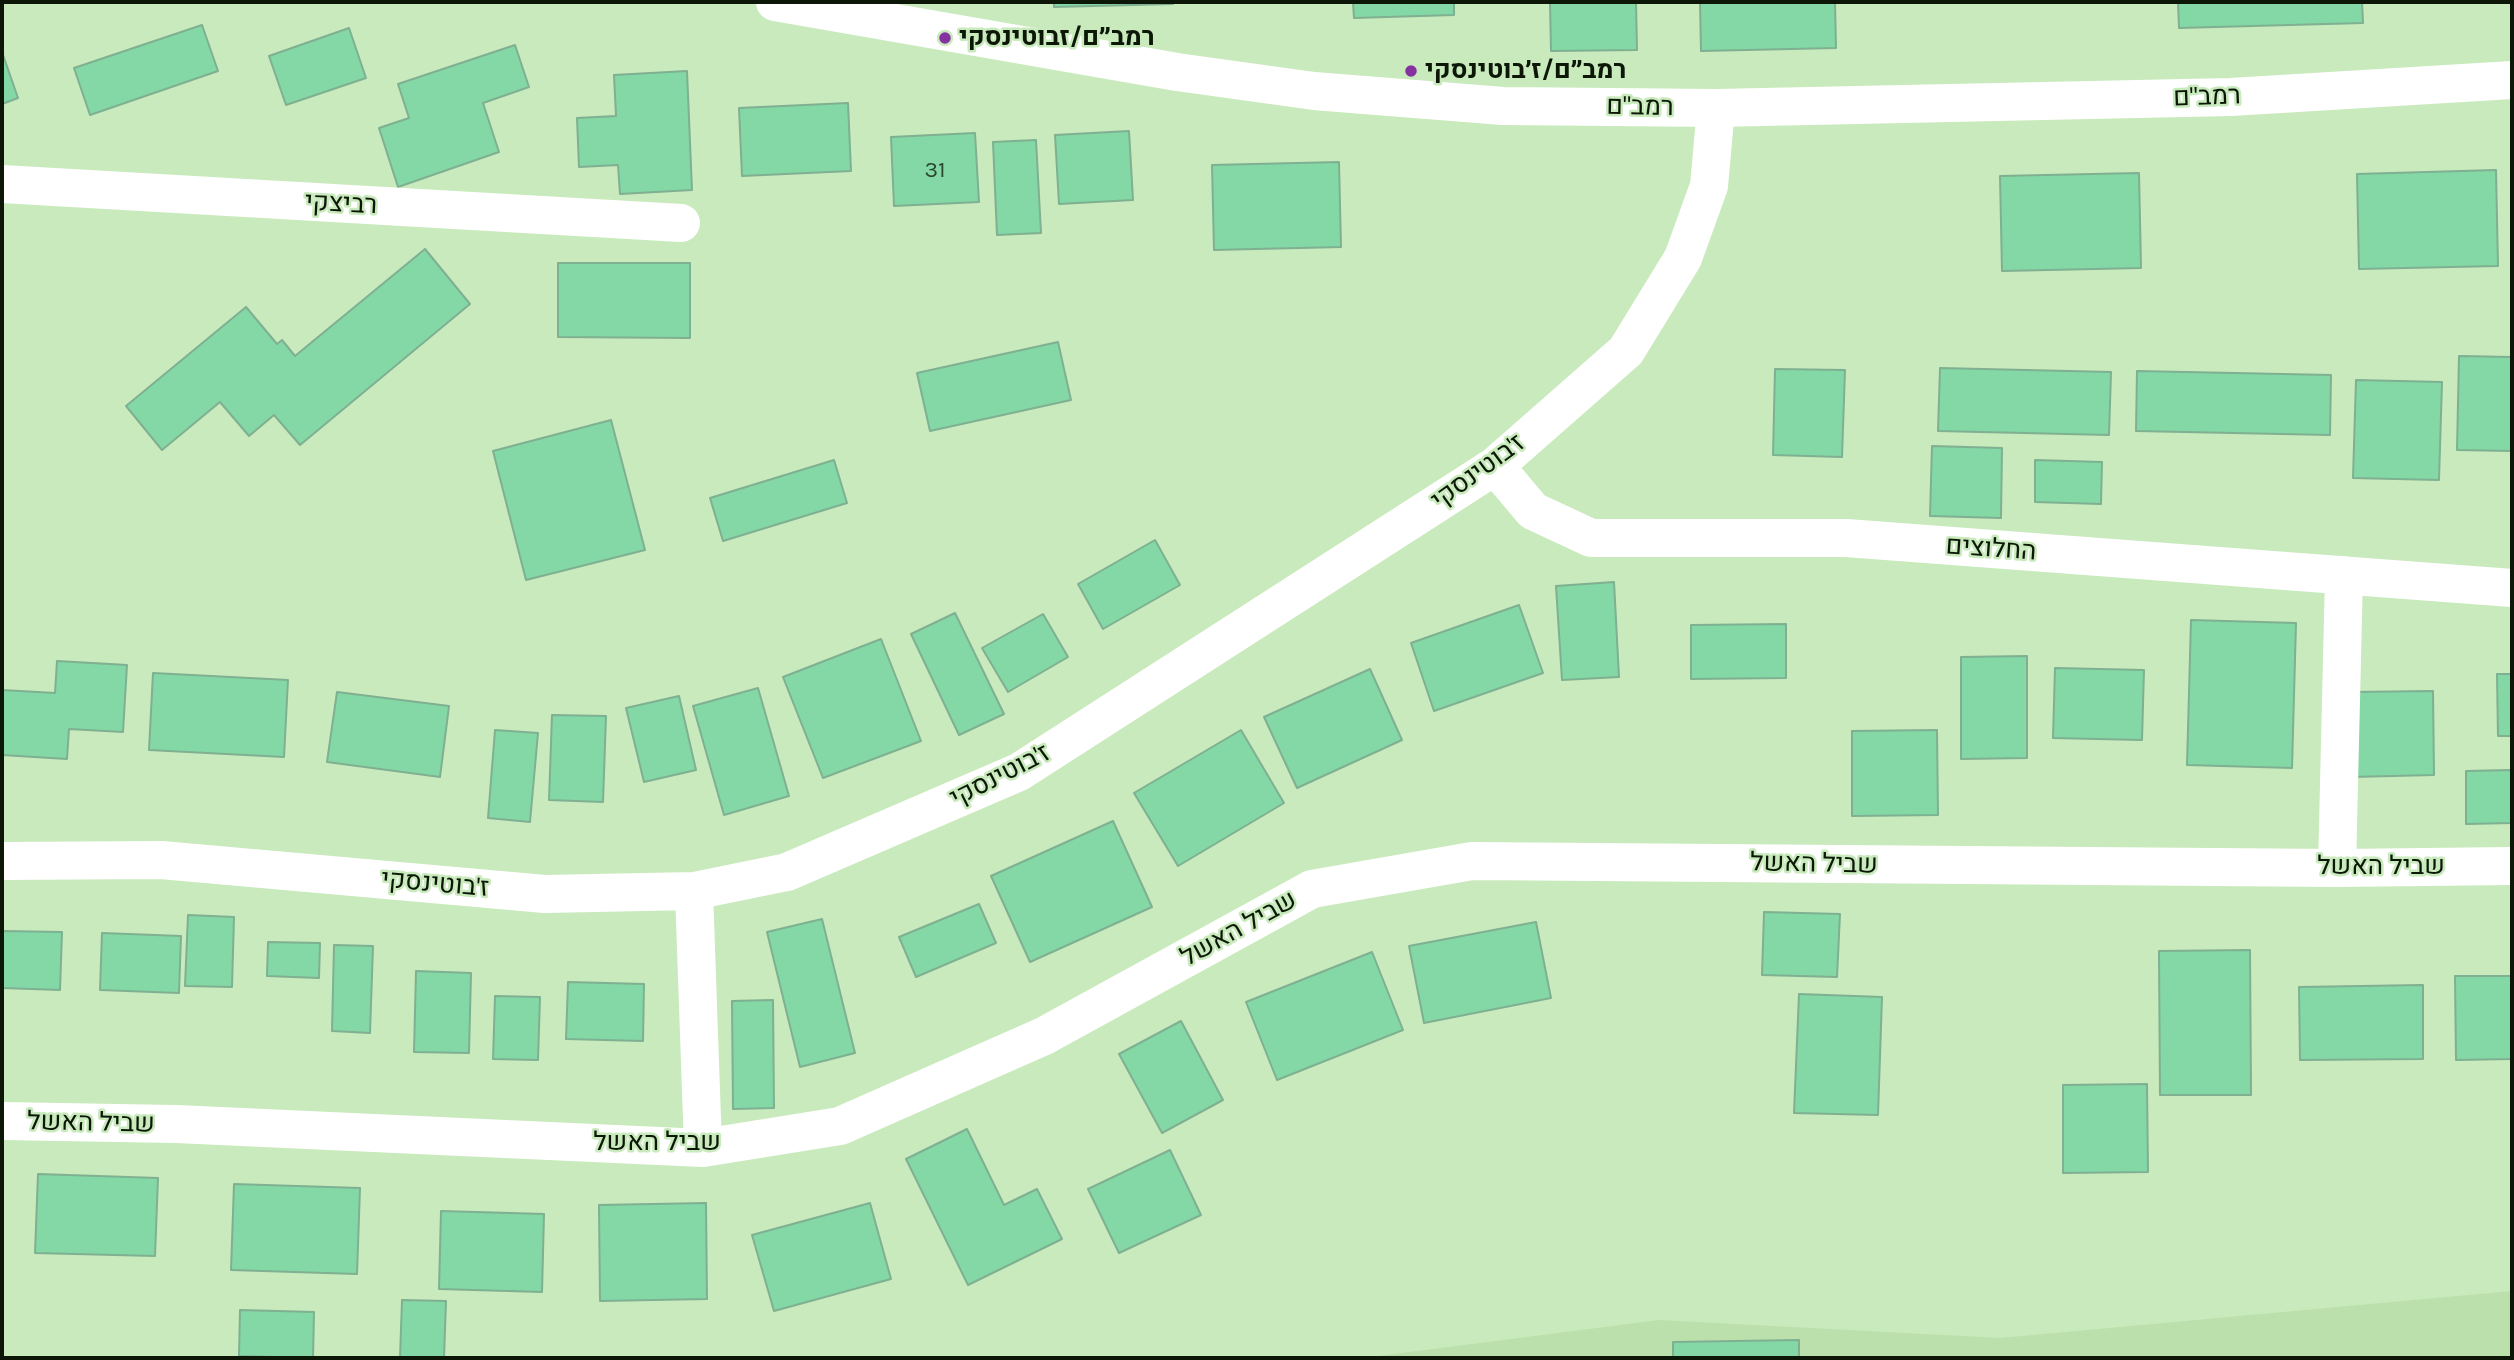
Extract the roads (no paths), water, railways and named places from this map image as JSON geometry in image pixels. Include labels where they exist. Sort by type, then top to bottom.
[{"type":"street","name":"רמב\"ם","points":[[775,2],[1177,72],[1314,91],[1503,106],[1716,108],[2231,97],[2512,80]]},
{"type":"street","name":"ז'בוטינסקי","points":[[2,861],[161,860],[545,894],[694,891],[787,872],[1019,772],[1495,466],[1626,351],[1683,258],[1709,186],[1716,108]]},
{"type":"street","name":"רביצקי","points":[[2,184],[681,223]]},
{"type":"street","name":"החלוצים","points":[[1495,466],[1533,512],[1591,538],[1846,538],[2512,588]]},
{"type":"street","points":[[2337,868],[2344,575]]},
{"type":"street","name":"שביל האשל","points":[[2,1121],[176,1124],[703,1148],[840,1126],[1044,1037],[1312,889],[1472,861],[2337,868],[2512,866]]},
{"type":"street","points":[[694,891],[703,1148]]},
{"type":"place","name":"רמב״ם/זבוטינסקי","points":[[945,38]]},
{"type":"place","name":"רמב״ם/ז׳בוטינסקי","points":[[1411,71]]}]
